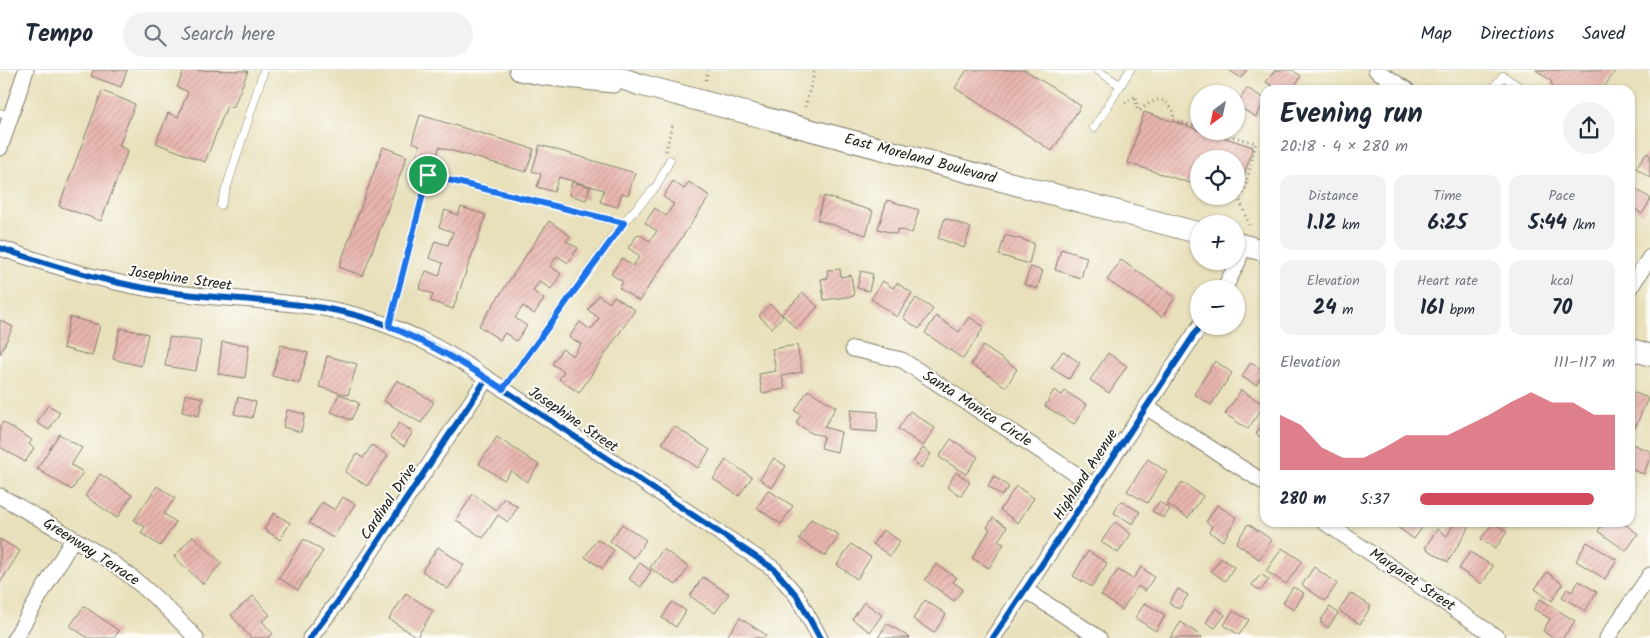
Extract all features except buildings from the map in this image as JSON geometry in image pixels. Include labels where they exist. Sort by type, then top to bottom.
[{"type":"main road","name":"East Moreland Boulevard","points":[[520,70],[540,74],[641,85]]},
{"type":"main road","name":"East Moreland Boulevard","points":[[597,70],[641,85],[1190,231]]},
{"type":"main road","points":[[1245,239],[1260,248]]},
{"type":"main road","points":[[1635,351],[1650,355]]},
{"type":"street","points":[[0,148],[5,114],[26,70]]},
{"type":"street","points":[[1376,70],[1399,85]]},
{"type":"street","name":"Josephine Street","points":[[0,248],[74,272],[120,284],[176,293],[322,308],[355,315],[389,326],[424,341],[461,361],[774,568],[796,596],[820,638]]},
{"type":"street","points":[[1635,280],[1650,258]]},
{"type":"street","name":"Highland Avenue","points":[[993,638],[1194,335]]},
{"type":"street","name":"Santa Monica Circle","points":[[853,350],[902,360],[1094,486]]},
{"type":"street","name":"Cardinal Drive","points":[[310,638],[339,600],[486,378]]},
{"type":"street","points":[[1146,407],[1260,480]]},
{"type":"street","name":"Greenway Terrace","points":[[0,496],[111,562],[171,610],[196,638]]},
{"type":"street","name":"Margaret Street","points":[[1332,527],[1498,638]]},
{"type":"street","points":[[14,638],[73,539]]},
{"type":"street","points":[[1607,638],[1650,575]]},
{"type":"street","points":[[1025,590],[1099,638]]},
{"type":"lane","points":[[220,206],[264,70]]},
{"type":"lane","points":[[1097,70],[1120,85]]},
{"type":"lane","points":[[1094,128],[1130,70]]},
{"type":"lane","points":[[1496,85],[1503,76],[1516,85]]},
{"type":"lane","points":[[503,389],[624,223],[656,188],[670,160]]},
{"type":"lane","points":[[389,326],[428,175],[624,223]]},
{"type":"path","points":[[706,80],[708,70]]},
{"type":"path","points":[[806,107],[815,70]]},
{"type":"path","points":[[1113,97],[1124,103],[1136,96],[1137,110],[1140,110],[1152,100],[1159,99],[1170,105],[1174,112],[1173,120],[1190,125]]},
{"type":"path","points":[[670,160],[665,154],[672,125]]},
{"type":"path","points":[[1241,215],[1240,198],[1244,192],[1256,143],[1245,140]]},
{"type":"cycle path","points":[[0,248],[87,275],[153,290],[286,303],[343,312],[382,323],[420,339],[473,369],[774,569],[797,596],[820,638]]},
{"type":"cycle path","points":[[993,638],[1194,335]]},
{"type":"cycle path","points":[[310,638],[339,600],[487,378]]},
{"type":"route","points":[[428,175],[624,223],[503,389],[461,361],[424,341],[389,326],[428,175]]}]
